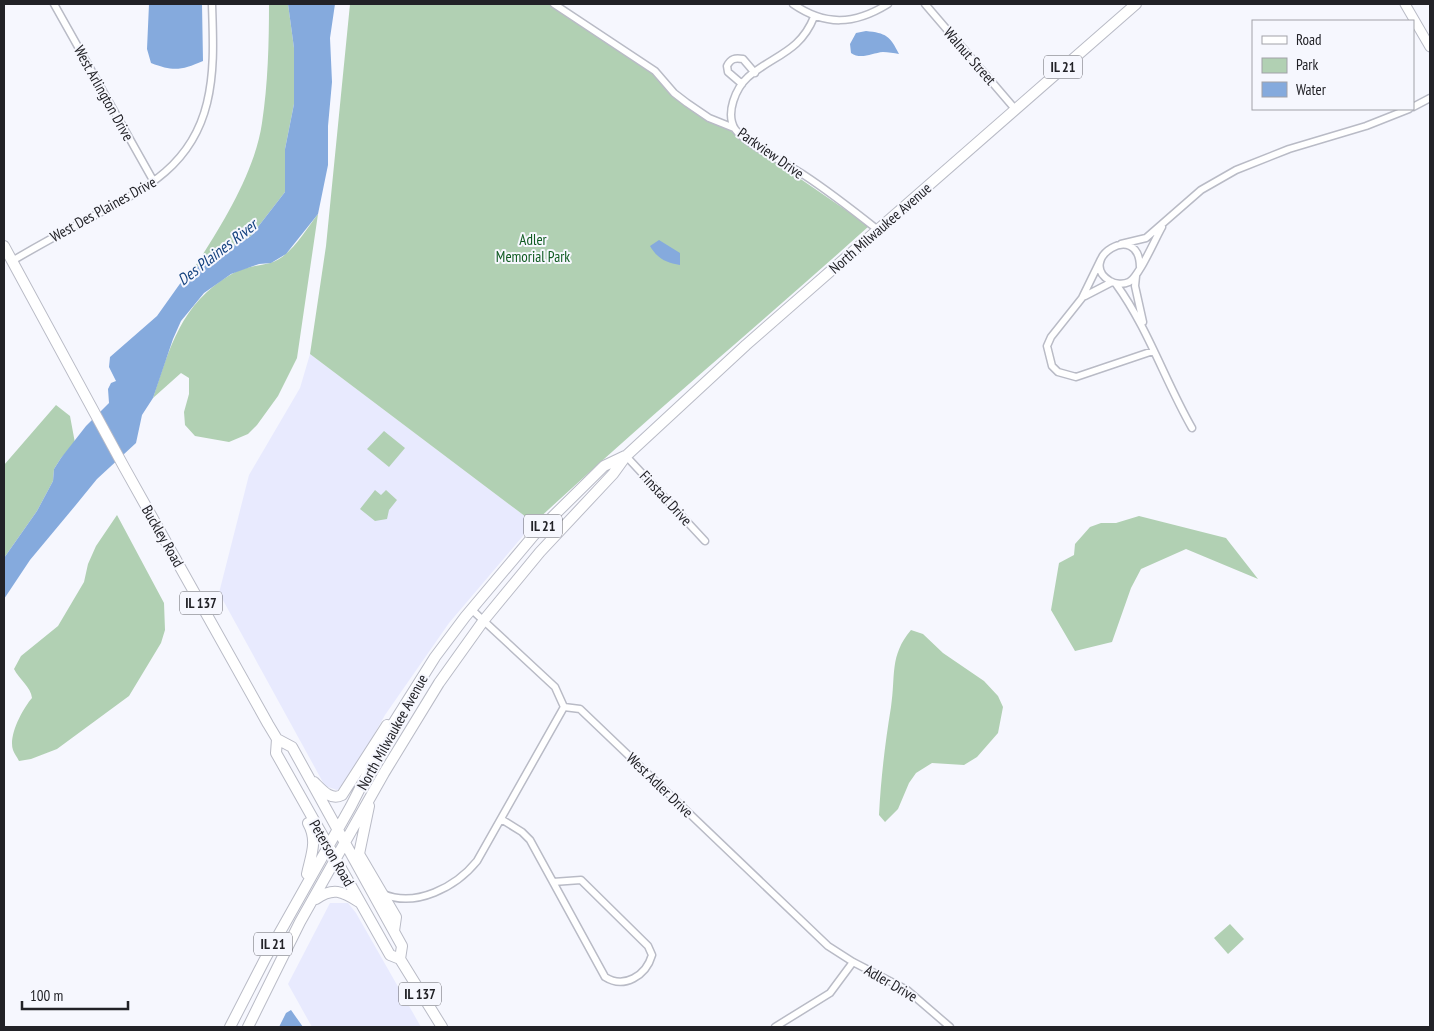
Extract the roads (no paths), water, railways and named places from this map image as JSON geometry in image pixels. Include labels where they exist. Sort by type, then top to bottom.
[{"type":"main road","name":"North Milwaukee Avenue","points":[[248,1027],[313,901],[368,802],[439,683],[484,620],[540,552],[614,474],[626,456],[746,345],[1136,4]]},
{"type":"main road","points":[[1405,4],[1430,47]]},
{"type":"main road","name":"Buckley Road","points":[[4,246],[124,467],[277,739],[292,747],[345,845]]},
{"type":"main road","name":"North Milwaukee Avenue","points":[[230,1027],[397,716],[435,658],[472,609],[553,515],[604,466],[626,456]]},
{"type":"main road","points":[[305,771],[327,794],[336,798],[342,795],[384,728],[397,716]]},
{"type":"main road","name":"Peterson Road","points":[[277,739],[276,754],[287,775],[390,956],[400,959]]},
{"type":"main road","points":[[287,775],[286,785],[314,837],[314,847],[304,888]]},
{"type":"main road","points":[[368,802],[370,808],[359,854],[394,915],[394,931]]},
{"type":"main road","name":"Peterson Road","points":[[345,845],[402,946],[400,959],[442,1027]]},
{"type":"main road","points":[[313,901],[324,893],[335,890],[343,892],[361,903]]},
{"type":"street","name":"West Arlington Drive","points":[[54,4],[154,182]]},
{"type":"street","name":"West Des Plaines Drive","points":[[12,261],[154,182],[176,163],[192,142],[202,119],[211,85],[212,4]]},
{"type":"street","points":[[554,4],[655,71],[674,94],[687,103],[709,118],[734,128]]},
{"type":"street","points":[[793,4],[814,18],[833,20],[852,19],[888,4]]},
{"type":"street","name":"Walnut Street","points":[[925,4],[1016,109]]},
{"type":"street","name":"Parkview Drive","points":[[814,18],[809,30],[800,42],[742,84],[732,108],[734,128],[752,143],[834,196],[878,230]]},
{"type":"street","points":[[742,84],[728,72],[727,66],[730,60],[736,58],[743,59],[755,73]]},
{"type":"street","points":[[1414,106],[1430,98]]},
{"type":"street","points":[[1153,350],[1076,378],[1058,372],[1048,356],[1050,336],[1082,298],[1101,259],[1109,248],[1146,238],[1201,190],[1236,170],[1289,148],[1366,126],[1406,110]]},
{"type":"street","points":[[1147,338],[1138,304],[1135,286],[1136,276],[1165,222]]},
{"type":"street","points":[[1121,244],[1133,249],[1138,254],[1140,267]]},
{"type":"street","points":[[1101,259],[1102,272],[1114,283],[1131,304],[1176,401],[1192,428]]},
{"type":"street","points":[[1082,298],[1095,289],[1114,283],[1129,282],[1136,276]]},
{"type":"street","name":"Finstad Drive","points":[[626,456],[705,541]]},
{"type":"street","points":[[382,894],[404,899],[427,895],[469,871],[501,819],[564,706],[555,686],[472,609]]},
{"type":"street","name":"West Adler Drive","points":[[564,706],[580,709],[828,946],[853,962]]},
{"type":"street","points":[[501,819],[522,832],[530,840],[553,882],[605,976],[612,981],[622,982],[644,972],[652,955],[648,946],[581,880],[553,882]]},
{"type":"street","points":[[394,915],[404,899]]},
{"type":"street","points":[[775,1027],[830,992],[853,962]]},
{"type":"street","name":"Adler Drive","points":[[853,962],[907,990],[950,1027]]},
{"type":"water","points":[[149,4],[202,4],[203,61],[178,69],[166,68],[151,63],[147,49]]},
{"type":"water","points":[[288,4],[335,4],[330,38],[332,82],[328,126],[328,165],[318,214],[286,254],[271,263],[259,264],[231,274],[204,293],[181,321],[153,398],[142,415],[136,443],[97,479],[30,560],[4,599],[4,558],[37,511],[53,481],[54,469],[61,458],[86,426],[109,403],[108,389],[111,383],[116,381],[109,367],[110,357],[157,316],[189,271],[251,236],[285,192],[285,149],[294,104],[294,48]]},
{"type":"water","points":[[866,31],[887,36],[899,54],[883,52],[859,56],[851,53],[850,44],[856,33]]},
{"type":"water","points":[[659,240],[680,253],[680,265],[670,263],[656,254],[650,246]]},
{"type":"water","points":[[291,1010],[303,1027],[279,1027],[286,1013]]},
{"type":"park label","name":"Adler Memorial Park","points":[[533,248]]},
{"type":"water label","name":"Des Plaines River","points":[[217,252]]}]
